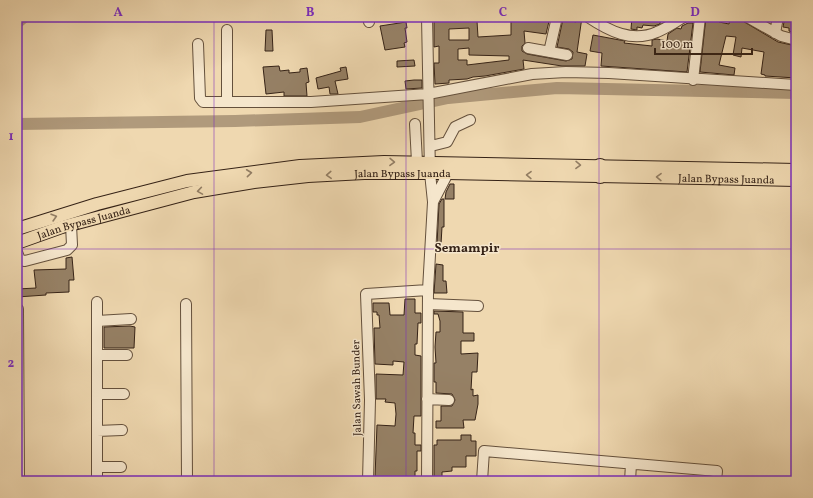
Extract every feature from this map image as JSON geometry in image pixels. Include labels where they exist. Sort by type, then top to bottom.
[{"type":"main road","name":"Jalan Bypass Juanda","points":[[17,243],[71,224],[194,192],[268,176],[338,164],[417,162],[448,173],[796,170]]},
{"type":"main road","name":"Jalan Bypass Juanda","points":[[17,229],[97,204],[187,181],[268,176],[364,173],[431,168],[600,171],[796,180]]},
{"type":"street","points":[[427,17],[428,95],[430,110],[433,202],[428,290],[427,481]]},
{"type":"street","points":[[548,52],[557,17]]},
{"type":"street","points":[[588,17],[611,31],[633,36],[655,33],[684,17]]},
{"type":"street","points":[[693,80],[700,17]]},
{"type":"street","points":[[748,17],[775,33],[796,40]]},
{"type":"street","points":[[775,33],[778,17]]},
{"type":"street","points":[[227,30],[227,102]]},
{"type":"street","points":[[198,44],[200,100],[207,102],[311,102],[428,95],[532,74],[566,72],[609,73],[693,80],[796,85]]},
{"type":"street","points":[[528,48],[567,55]]},
{"type":"street","points":[[431,146],[447,142],[455,127],[470,120]]},
{"type":"street","points":[[415,124],[417,162]]},
{"type":"street","points":[[433,202],[448,173]]},
{"type":"street","points":[[17,252],[19,258],[24,261],[68,250],[72,245],[71,224]]},
{"type":"street","name":"Jalan Sawah Bunder","points":[[368,481],[370,400],[366,294],[428,290]]},
{"type":"street","points":[[97,302],[97,481]]},
{"type":"street","points":[[186,304],[187,481]]},
{"type":"street","points":[[428,304],[478,306]]},
{"type":"street","points":[[18,309],[19,481]]},
{"type":"street","points":[[97,321],[131,319]]},
{"type":"street","points":[[98,355],[127,355]]},
{"type":"street","points":[[97,394],[124,394]]},
{"type":"street","points":[[427,399],[449,400]]},
{"type":"street","points":[[97,431],[122,430]]},
{"type":"street","points":[[482,481],[484,451],[717,471],[716,481]]},
{"type":"street","points":[[630,481],[631,464]]},
{"type":"street","points":[[98,467],[121,467]]},
{"type":"building","points":[[434,17],[475,17],[475,21],[477,21],[478,37],[511,35],[511,17],[550,17],[546,34],[524,31],[525,43],[522,46],[522,51],[527,54],[566,61],[572,59],[573,52],[569,49],[557,47],[563,19],[576,22],[577,17],[582,17],[577,52],[587,54],[585,66],[562,66],[523,60],[524,69],[467,79],[449,80],[449,83],[435,84],[434,63],[439,63],[439,46],[434,47]],"holes":[[[469,28],[469,40],[449,40],[449,29]],[[469,48],[469,55],[509,56],[509,60],[467,65],[467,60],[458,60],[458,49]]]},
{"type":"building","points":[[632,17],[661,17],[660,24],[654,26],[643,25],[642,28],[637,27],[637,30],[631,29]]},
{"type":"building","points":[[706,17],[719,19],[719,22],[729,24],[730,18],[741,20],[778,42],[796,46],[796,78],[765,76],[761,74],[764,52],[742,48],[741,57],[733,55],[736,37],[726,36],[719,65],[735,68],[734,75],[700,72]]},
{"type":"building","points":[[785,17],[796,17],[795,33],[789,31],[789,28],[783,27]]},
{"type":"building","points":[[406,22],[407,28],[405,28],[407,42],[404,43],[405,47],[385,50],[380,26]]},
{"type":"building","points":[[688,23],[693,23],[687,72],[601,66],[602,53],[590,51],[593,35],[625,41],[624,43],[652,46],[652,40],[657,39],[667,41],[668,34],[677,28],[681,29],[682,26]]},
{"type":"building","points":[[266,30],[272,30],[273,51],[265,51]]},
{"type":"building","points":[[414,60],[415,66],[397,67],[397,61]]},
{"type":"building","points":[[279,66],[280,71],[289,70],[289,73],[300,72],[300,69],[307,68],[309,82],[306,83],[307,96],[284,96],[284,92],[266,94],[263,67]]},
{"type":"building","points":[[346,67],[348,79],[335,81],[338,94],[330,94],[329,87],[318,89],[316,78],[341,71],[340,68]]},
{"type":"building","points":[[422,80],[422,88],[406,89],[405,81]]},
{"type":"building","points":[[450,184],[454,184],[454,199],[445,199],[446,192]]},
{"type":"building","points":[[442,199],[444,199],[444,227],[442,227],[441,244],[437,244],[439,204]]},
{"type":"building","points":[[72,257],[74,280],[69,280],[69,292],[46,293],[46,295],[17,297],[17,289],[36,288],[34,270],[66,269],[66,258]]},
{"type":"building","points":[[436,264],[443,265],[443,281],[446,281],[447,293],[434,293]]},
{"type":"building","points":[[405,299],[415,299],[415,313],[421,313],[421,323],[418,323],[417,344],[415,344],[415,355],[421,356],[421,416],[414,416],[413,433],[415,433],[415,445],[421,445],[421,451],[417,451],[417,471],[415,471],[415,477],[375,477],[377,425],[395,426],[396,414],[395,403],[385,402],[386,399],[376,399],[376,374],[403,375],[404,362],[393,361],[393,365],[375,364],[374,328],[380,328],[379,315],[377,315],[377,312],[373,312],[373,303],[389,303],[390,315],[404,315]]},
{"type":"building","points":[[434,311],[463,312],[463,333],[474,333],[474,341],[461,341],[461,354],[478,353],[477,372],[472,372],[471,390],[473,389],[473,396],[478,395],[478,404],[475,420],[463,420],[464,428],[436,428],[436,421],[441,421],[441,406],[452,406],[455,400],[452,394],[436,393],[436,382],[434,382],[434,363],[436,363],[436,332],[440,332],[440,321],[438,314],[434,314]]},
{"type":"building","points":[[104,327],[135,327],[134,348],[104,348]]},
{"type":"building","points":[[461,435],[471,435],[471,441],[476,441],[476,456],[466,456],[466,467],[452,467],[452,471],[442,472],[442,479],[434,480],[434,445],[437,445],[437,440],[461,440]]},
{"type":"waterway","points":[[17,26],[28,17]]},
{"type":"waterway","points":[[17,124],[235,121],[360,117],[448,98],[557,88],[796,93]]},
{"type":"district","name":"Semampir","points":[[467,247]]}]
